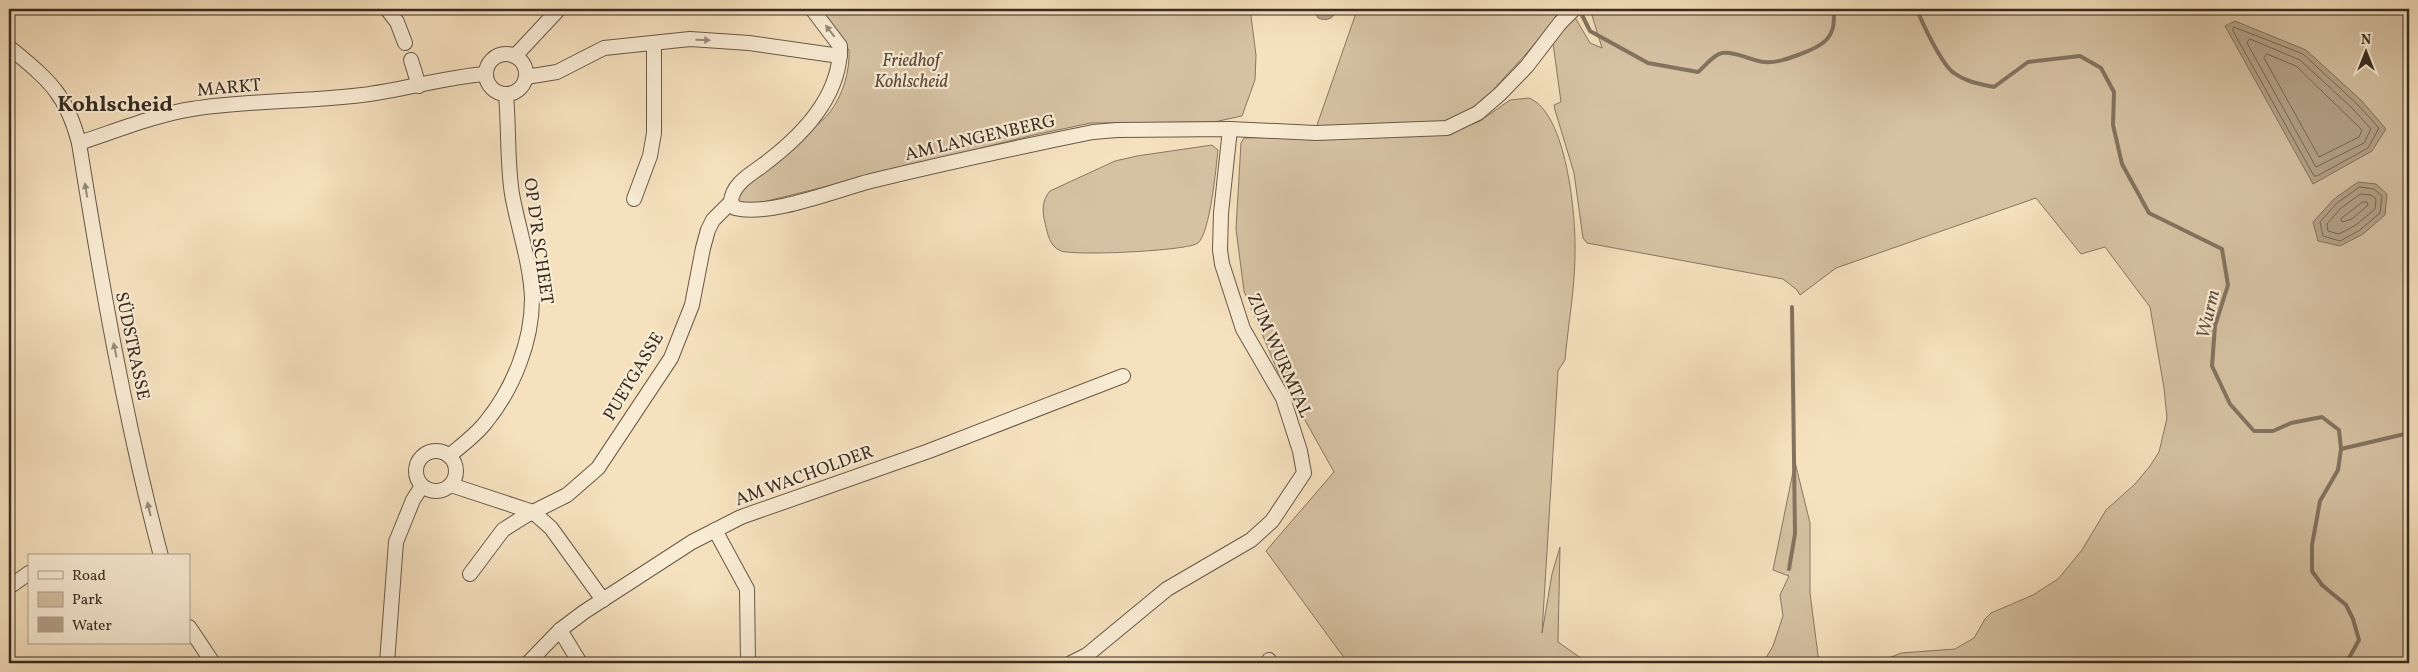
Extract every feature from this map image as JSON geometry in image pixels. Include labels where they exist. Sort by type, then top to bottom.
[{"type":"street","points":[[387,9],[397,22],[405,43]]},
{"type":"street","points":[[515,56],[559,9]]},
{"type":"street","points":[[731,202],[735,188],[794,139],[812,120],[834,83],[840,56],[840,46],[812,9]]},
{"type":"street","name":"AM LANGENBERG","points":[[731,202],[735,208],[742,210],[771,208],[871,181],[1093,132],[1230,129],[1316,133],[1447,128],[1478,113],[1500,94],[1527,66],[1572,10]]},
{"type":"street","points":[[526,77],[556,72],[604,48],[654,43],[709,40],[840,56]]},
{"type":"street","points":[[634,199],[650,156],[654,133],[654,43]]},
{"type":"street","points":[[9,47],[53,86],[65,103],[79,143]]},
{"type":"street","points":[[505,54],[515,56],[524,65],[526,77],[520,90],[506,95],[492,88],[486,74],[489,64],[496,57],[505,54]]},
{"type":"street","points":[[411,60],[419,86]]},
{"type":"street","name":"MARKT","points":[[79,143],[190,109],[228,104],[338,98],[419,86],[459,76],[486,74]]},
{"type":"street","name":"OP D’R SCHEET","points":[[450,456],[486,423],[501,401],[514,377],[525,346],[529,324],[532,299],[527,262],[512,191],[506,95]]},
{"type":"street","name":"ZUM WURMTAL","points":[[1072,663],[1087,655],[1167,589],[1251,540],[1272,521],[1304,473],[1300,451],[1282,398],[1243,329],[1222,264],[1220,232],[1230,129]]},
{"type":"street","name":"SÜDSTRASSE","points":[[79,143],[102,286],[149,510],[160,554]]},
{"type":"street","name":"PUETGASSE","points":[[470,574],[503,530],[532,512],[567,496],[598,468],[666,366],[692,305],[702,248],[708,230],[722,209],[731,202]]},
{"type":"street","name":"AM WACHOLDER","points":[[528,663],[560,630],[603,600],[692,542],[741,517],[929,451],[1123,376]]},
{"type":"street","points":[[436,451],[450,456],[456,470],[451,484],[437,492],[422,486],[416,476],[418,460],[429,452],[436,451]]},
{"type":"street","points":[[451,484],[532,512],[551,528],[603,600]]},
{"type":"street","points":[[388,663],[396,542],[413,500],[422,486]]},
{"type":"street","points":[[715,530],[747,588],[748,663]]},
{"type":"street","points":[[9,587],[28,574]]},
{"type":"street","points":[[190,628],[213,663]]},
{"type":"street","points":[[560,630],[580,663]]},
{"type":"green space","name":"Friedhof Kohlscheid","points":[[818,9],[1250,9],[1256,55],[1255,80],[1242,116],[1214,122],[1091,123],[1034,135],[763,202],[745,204],[738,202],[741,194],[750,183],[830,112],[842,90],[848,66],[849,50]]},
{"type":"green space","points":[[1352,9],[1564,9],[1492,91],[1471,109],[1447,122],[1316,128],[1355,16]]},
{"type":"green space","points":[[1590,9],[2409,9],[2409,663],[1877,663],[1901,653],[1955,649],[1974,638],[1985,619],[1991,613],[2033,595],[2058,579],[2082,550],[2106,510],[2135,484],[2150,466],[2159,452],[2167,418],[2164,388],[2150,307],[2105,247],[2081,254],[2036,198],[1836,268],[1800,295],[1797,290],[1783,279],[1587,243],[1583,238],[1574,173],[1554,105],[1561,102],[1553,43],[1573,14],[1590,43],[1602,48]]},
{"type":"green space","points":[[1529,98],[1542,107],[1552,123],[1561,144],[1571,192],[1575,237],[1574,280],[1565,360],[1558,371],[1542,633],[1552,574],[1560,547],[1558,642],[1588,663],[1348,663],[1266,551],[1334,472],[1278,372],[1244,291],[1236,229],[1241,143],[1244,138],[1448,134],[1480,121],[1510,100]]},
{"type":"green space","points":[[1212,145],[1218,150],[1214,185],[1206,227],[1198,243],[1190,246],[1154,250],[1087,253],[1061,251],[1051,243],[1043,210],[1045,198],[1050,191],[1115,161]]},
{"type":"green space","points":[[1795,462],[1810,523],[1810,593],[1819,663],[1763,663],[1773,646],[1783,616],[1780,595],[1789,576],[1773,570]]},
{"type":"water","points":[[1313,9],[1336,9],[1332,17],[1324,20],[1318,18]]},
{"type":"water","points":[[2235,21],[2306,50],[2361,100],[2386,129],[2372,151],[2313,184],[2225,26]]},
{"type":"water","points":[[2358,182],[2376,184],[2387,194],[2385,215],[2363,234],[2340,246],[2318,241],[2313,222],[2334,199]]},
{"type":"waterway","name":"Wurm","points":[[1579,9],[1590,31],[1648,63],[1698,72],[1712,58],[1722,53],[1733,53],[1768,62],[1786,59],[1807,52],[1821,44],[1831,34],[1834,19],[1833,9]]},
{"type":"waterway","name":"Wurm","points":[[1917,9],[1944,62],[1949,69],[1963,79],[1994,87],[2028,62],[2080,56],[2101,68],[2114,92],[2113,125],[2122,164],[2149,213],[2222,249],[2228,285],[2215,326],[2212,366],[2230,404],[2254,431],[2273,431],[2291,423],[2322,417],[2339,430],[2341,449],[2338,470],[2320,501],[2312,545],[2312,571],[2322,585],[2346,605],[2353,619],[2359,640],[2349,658],[2339,663]]},
{"type":"waterway","points":[[1789,569],[1795,534],[1792,307]]},
{"type":"waterway","points":[[2341,449],[2409,433]]},
{"type":"district","name":"Kohlscheid","points":[[115,103]]}]
